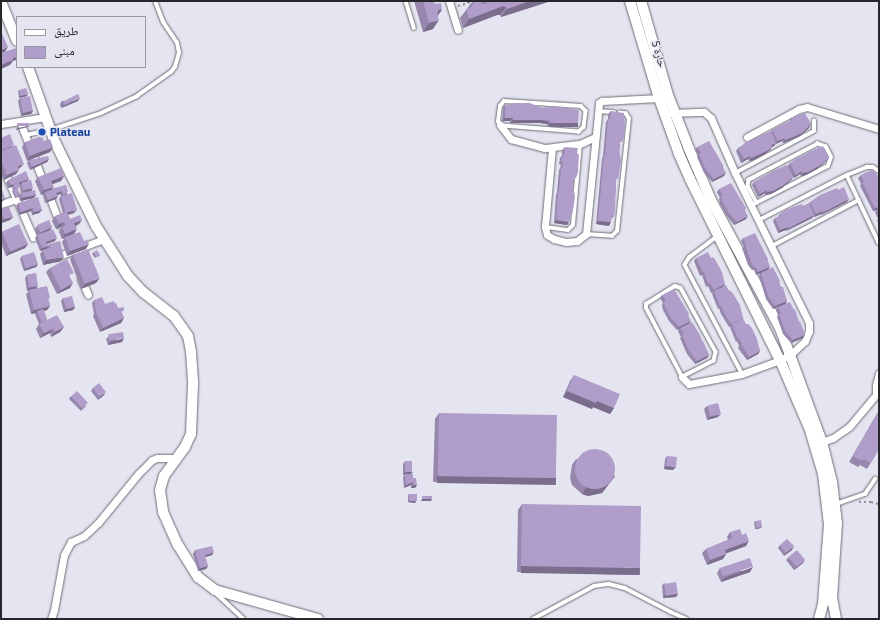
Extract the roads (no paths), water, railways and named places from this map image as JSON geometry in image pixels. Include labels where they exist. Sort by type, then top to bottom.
[{"type":"street","name":"حارة 5","points":[[630,1],[659,98],[670,113]]},
{"type":"street","name":"حارة 5","points":[[640,1],[670,113]]},
{"type":"street","points":[[1,2],[16,39]]},
{"type":"street","points":[[450,4],[458,30]]},
{"type":"street","points":[[28,68],[45,117],[71,179],[104,239],[135,284],[174,316],[188,336],[191,352],[193,384],[192,427],[189,441],[168,469],[162,483],[161,505],[178,545],[194,571],[203,582],[215,590],[314,618]]},
{"type":"street","points":[[552,148],[545,227],[547,235],[554,239],[566,242],[577,241],[586,234],[597,110],[599,103],[602,101],[659,98]]},
{"type":"street","points":[[747,137],[799,109],[807,107],[879,129]]},
{"type":"street","points":[[670,113],[704,112],[709,115],[735,173],[754,204],[759,220],[809,323],[809,331],[805,341],[791,354],[780,360],[742,374],[689,384],[682,377]]},
{"type":"street","points":[[670,113],[690,179],[780,360],[810,430],[818,443]]},
{"type":"street","points":[[670,113],[711,200],[776,320],[791,354],[827,473],[832,502],[837,539],[832,603],[836,619]]},
{"type":"street","points":[[1,124],[45,117]]},
{"type":"street","points":[[20,122],[62,230]]},
{"type":"street","points":[[500,125],[511,138],[539,147],[552,148],[580,144],[595,137]]},
{"type":"street","points":[[1,164],[33,237]]},
{"type":"street","points":[[1,204],[16,199]]},
{"type":"street","points":[[48,260],[104,239]]},
{"type":"street","points":[[67,244],[73,259]]},
{"type":"street","points":[[79,274],[88,295]]},
{"type":"street","points":[[818,443],[833,438],[849,427],[877,393],[876,385],[879,373]]},
{"type":"street","points":[[50,619],[54,610],[64,555],[71,542],[84,536],[98,523],[138,474],[152,460],[157,458],[177,458]]},
{"type":"street","points":[[819,619],[823,604],[832,502]]},
{"type":"lane","points":[[26,135],[50,130],[101,113],[137,96],[171,72],[175,67],[179,54],[177,43],[163,22],[155,1]]},
{"type":"lane","points":[[406,1],[414,28]]},
{"type":"lane","points":[[504,101],[581,106],[586,111],[584,128],[579,132],[500,125],[500,106],[504,101]]},
{"type":"lane","points":[[586,234],[612,236],[617,231],[629,119],[626,114],[597,110]]},
{"type":"lane","points":[[735,173],[814,131],[814,121]]},
{"type":"lane","points":[[545,227],[568,230],[573,226],[580,144]]},
{"type":"lane","points":[[818,144],[826,147],[831,157],[828,166],[754,204],[748,186],[749,180],[818,144]]},
{"type":"lane","points":[[759,220],[867,166],[873,167],[879,171]]},
{"type":"lane","points":[[847,175],[879,243]]},
{"type":"lane","points":[[772,246],[860,200]]},
{"type":"lane","points":[[719,236],[686,260],[685,265],[742,374]]},
{"type":"lane","points":[[675,286],[681,288],[716,352],[714,361],[682,377],[646,308],[646,304],[675,286]]},
{"type":"lane","points":[[832,502],[865,494],[874,479]]},
{"type":"lane","points":[[533,619],[589,588],[599,584],[609,584],[625,588],[670,612],[687,619]]},
{"type":"lane","points":[[215,590],[218,596],[244,619]]},
{"type":"place","name":"Plateau","points":[[42,132]]}]
